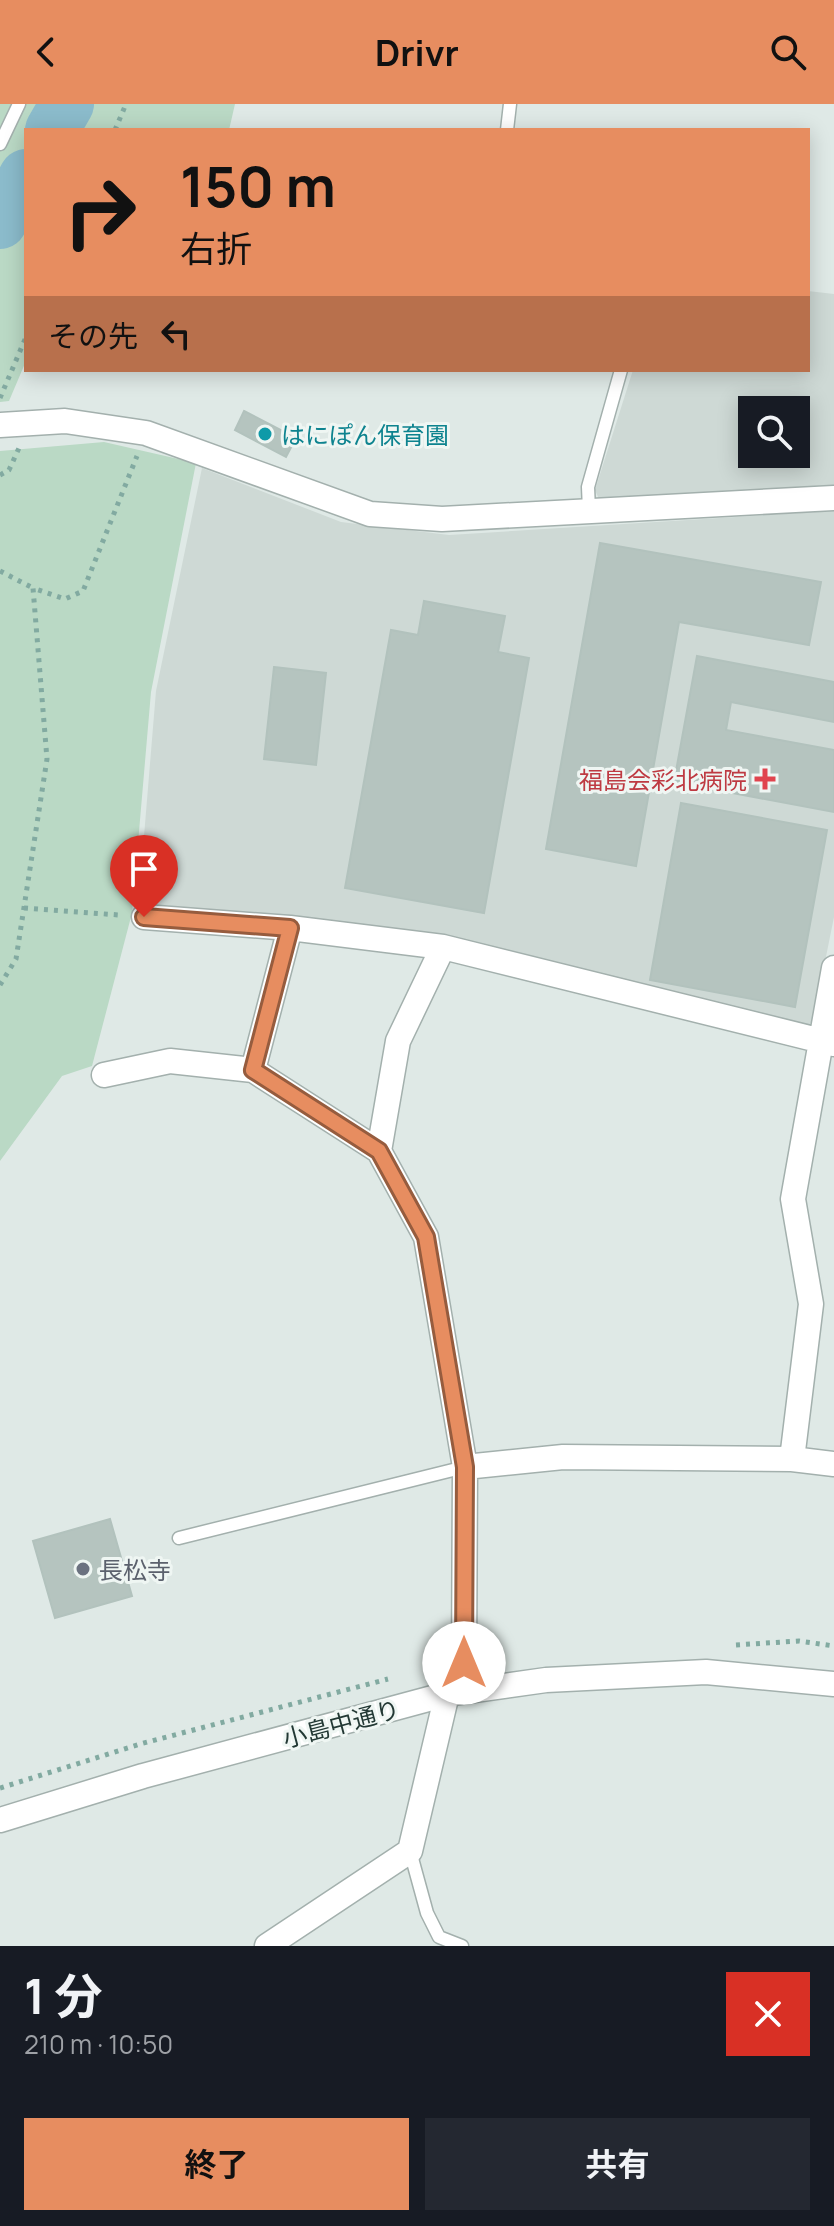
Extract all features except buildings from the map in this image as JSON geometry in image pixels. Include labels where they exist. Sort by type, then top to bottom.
[{"type":"street","points":[[0,425],[65,421],[146,433],[370,514],[442,519],[834,498]]},
{"type":"street","points":[[144,917],[290,928],[443,947],[827,1042]]},
{"type":"street","points":[[253,1070],[290,928]]},
{"type":"street","points":[[379,1151],[398,1041],[443,947]]},
{"type":"street","points":[[792,1459],[811,1304],[793,1199],[827,1042],[834,968]]},
{"type":"street","points":[[104,1075],[170,1061],[253,1070],[379,1151],[426,1237],[465,1467],[464,1669],[447,1694],[410,1851],[267,1946]]},
{"type":"street","points":[[465,1467],[563,1457],[792,1459],[834,1464]]},
{"type":"street","name":"小島中通り","points":[[0,1820],[143,1776],[447,1694],[546,1680],[706,1672],[834,1684]]},
{"type":"lane","points":[[0,144],[19,104]]},
{"type":"lane","points":[[507,128],[510,104]]},
{"type":"lane","points":[[589,510],[588,487],[620,372]]},
{"type":"lane","points":[[179,1538],[465,1467]]},
{"type":"lane","points":[[410,1851],[427,1913],[439,1937],[462,1946]]},
{"type":"path","points":[[116,128],[126,104]]},
{"type":"path","points":[[0,398],[24,342]]},
{"type":"path","points":[[0,571],[33,588],[65,599],[83,591],[146,433]]},
{"type":"path","points":[[0,985],[16,959],[47,759],[33,588]]},
{"type":"path","points":[[24,908],[144,917]]},
{"type":"shaded area","points":[[810,291],[834,294],[834,488],[599,499],[595,490],[632,372],[810,372]]},
{"type":"shaded area","points":[[202,468],[341,522],[449,535],[834,511],[834,917],[813,1021],[804,1029],[464,940],[383,927],[138,909],[156,691]]},
{"type":"green space","points":[[0,104],[235,104],[229,128],[24,128],[24,366],[9,401],[0,402]]},
{"type":"green space","points":[[104,442],[196,463],[151,692],[132,913],[92,1066],[62,1076],[0,1161],[0,451]]},
{"type":"waterway","points":[[53,128],[67,104]]},
{"type":"waterway","points":[[0,222],[24,180]]},
{"type":"place","name":"はにぽん保育園","points":[[265,434]]},
{"type":"place","name":"福島会彩北病院","points":[[765,779]]},
{"type":"place","name":"長松寺","points":[[83,1569]]},
{"type":"route","points":[[144,917],[290,928],[253,1070],[379,1151],[426,1237],[431,1282],[465,1467],[464,1663]]}]
